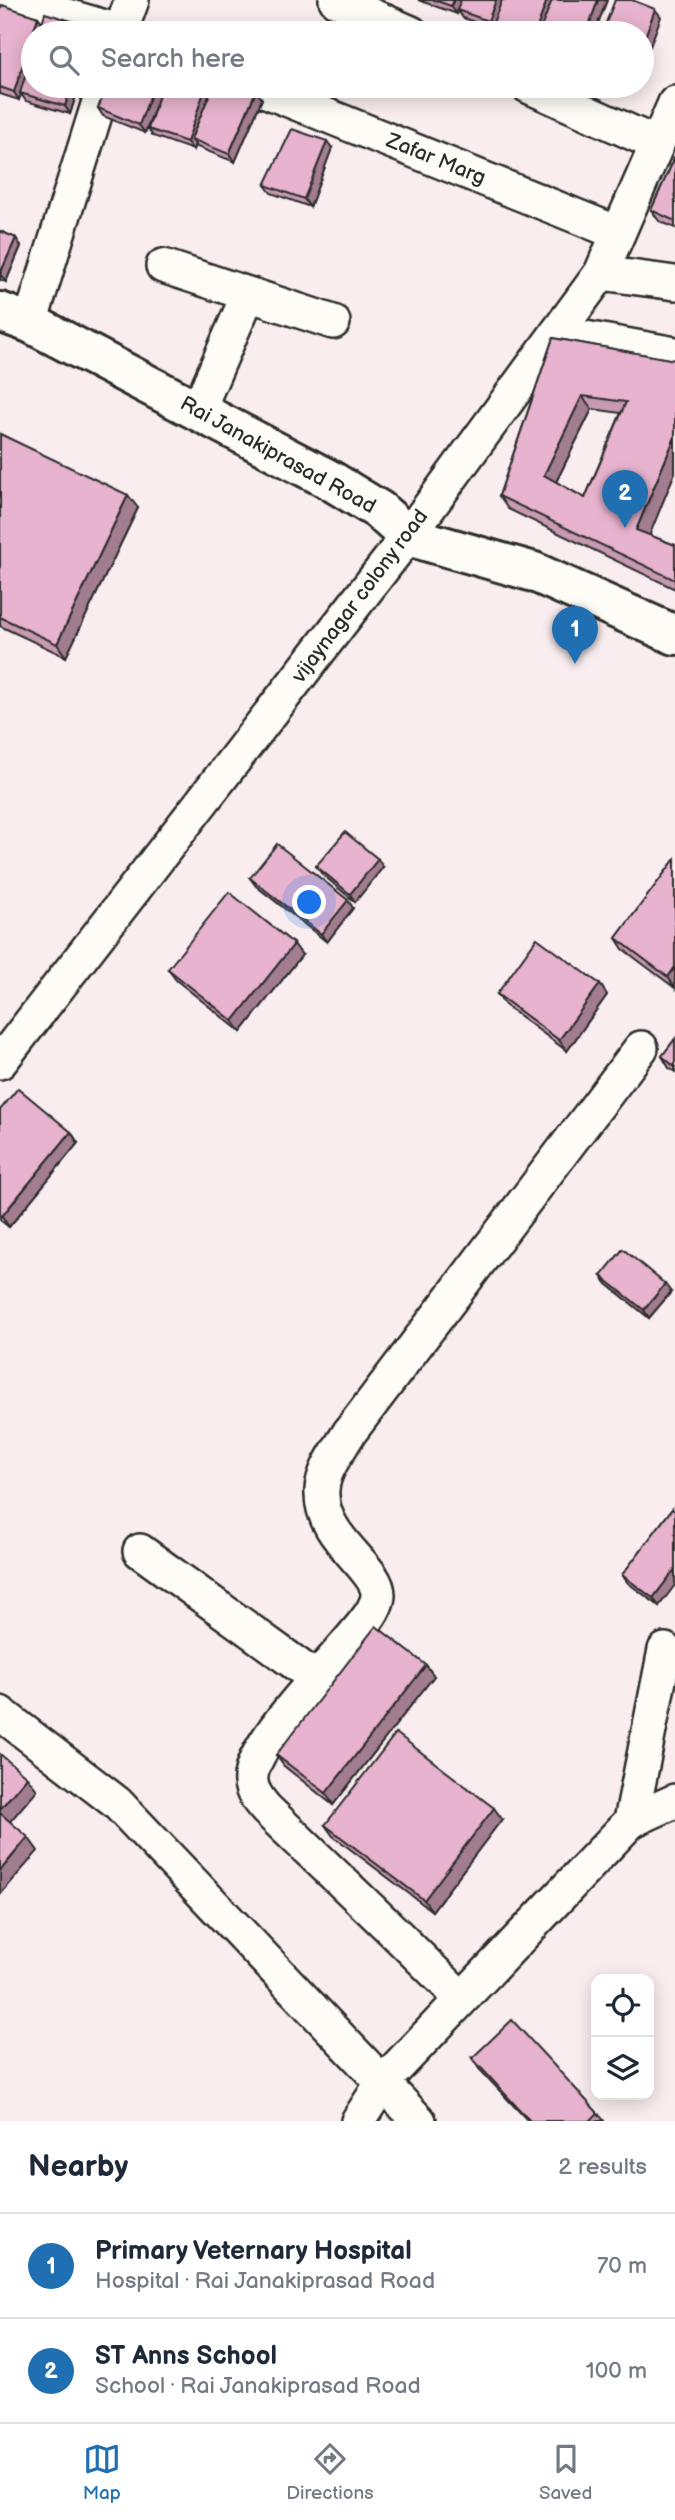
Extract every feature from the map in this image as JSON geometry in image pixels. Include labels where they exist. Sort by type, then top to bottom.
[{"type":"main road","name":"Rai Janakiprasad Road","points":[[15,317],[330,480],[379,510],[408,536],[534,572],[675,635]]},
{"type":"street","points":[[13,0],[82,21]]},
{"type":"street","points":[[126,21],[132,0]]},
{"type":"street","points":[[336,0],[384,21]]},
{"type":"street","points":[[15,317],[99,98]]},
{"type":"street","name":"Zafar Marg","points":[[284,98],[618,233]]},
{"type":"street","points":[[555,98],[657,144]]},
{"type":"street","name":"vijaynagar colony road","points":[[0,1062],[408,536],[601,273],[675,103]]},
{"type":"street","points":[[163,266],[333,322]]},
{"type":"street","points":[[601,273],[675,283]]},
{"type":"street","points":[[198,410],[248,295]]},
{"type":"street","points":[[557,333],[675,354]]},
{"type":"street","points":[[461,1998],[266,1810],[255,1795],[250,1781],[253,1764],[262,1748],[371,1614],[378,1595],[372,1577],[350,1554],[331,1527],[323,1507],[322,1489],[329,1467],[349,1433],[641,1048]]},
{"type":"street","points":[[140,1551],[317,1679]]},
{"type":"street","points":[[631,1821],[665,1650]]},
{"type":"street","points":[[0,1713],[117,1803],[419,2121]]},
{"type":"street","points":[[358,2121],[383,2082],[631,1821],[675,1801]]},
{"type":"building","points":[[434,0],[454,0],[451,6]]},
{"type":"building","points":[[461,0],[496,0],[488,21],[457,10]]},
{"type":"building","points":[[502,0],[547,0],[539,21],[494,21]]},
{"type":"building","points":[[552,0],[598,0],[590,21],[544,21]]},
{"type":"building","points":[[615,0],[632,0],[655,9],[651,21],[607,21]]},
{"type":"building","points":[[2,5],[38,17],[37,21],[21,21],[21,70],[14,92],[0,87]]},
{"type":"building","points":[[45,13],[71,21],[43,21]]},
{"type":"building","points":[[37,98],[67,98],[65,106]]},
{"type":"building","points":[[102,98],[149,98],[139,125],[98,108]]},
{"type":"building","points":[[158,98],[202,98],[187,142],[148,129]]},
{"type":"building","points":[[208,98],[253,98],[229,154],[191,139]]},
{"type":"building","points":[[292,129],[327,141],[304,199],[265,185]]},
{"type":"building","points":[[675,157],[675,221],[651,210]]},
{"type":"building","points":[[0,231],[16,238],[0,274]]},
{"type":"building","points":[[553,338],[675,360],[675,437],[636,530],[675,545],[675,580],[499,496]],"holes":[[[582,396],[626,402],[585,498],[544,475]]]},
{"type":"building","points":[[0,434],[128,495],[57,644],[0,617]]},
{"type":"building","points":[[345,832],[378,859],[350,894],[316,866]]},
{"type":"building","points":[[277,844],[348,900],[321,934],[250,878]]},
{"type":"building","points":[[675,859],[675,967],[668,977],[616,938]]},
{"type":"building","points":[[229,892],[294,944],[233,1021],[168,969]]},
{"type":"building","points":[[537,938],[600,984],[559,1040],[497,994]]},
{"type":"building","points":[[675,1039],[675,1067],[662,1056]]},
{"type":"building","points":[[18,1088],[71,1132],[2,1216],[0,1110]]},
{"type":"building","points":[[623,1249],[665,1284],[644,1310],[601,1276]]},
{"type":"building","points":[[672,1509],[675,1511],[675,1569],[653,1598],[622,1575]]},
{"type":"building","points":[[376,1626],[426,1665],[326,1793],[276,1755]]},
{"type":"building","points":[[396,1733],[494,1808],[424,1900],[325,1825]]},
{"type":"building","points":[[0,1754],[27,1777],[0,1809]]},
{"type":"building","points":[[0,1813],[28,1837],[0,1871]]},
{"type":"building","points":[[512,2020],[598,2113],[590,2121],[530,2121],[472,2058]]},
{"type":"place","name":"ST Anns School","points":[[625,528]]},
{"type":"place","name":"Primary Veternary Hospital","points":[[575,664]]}]
